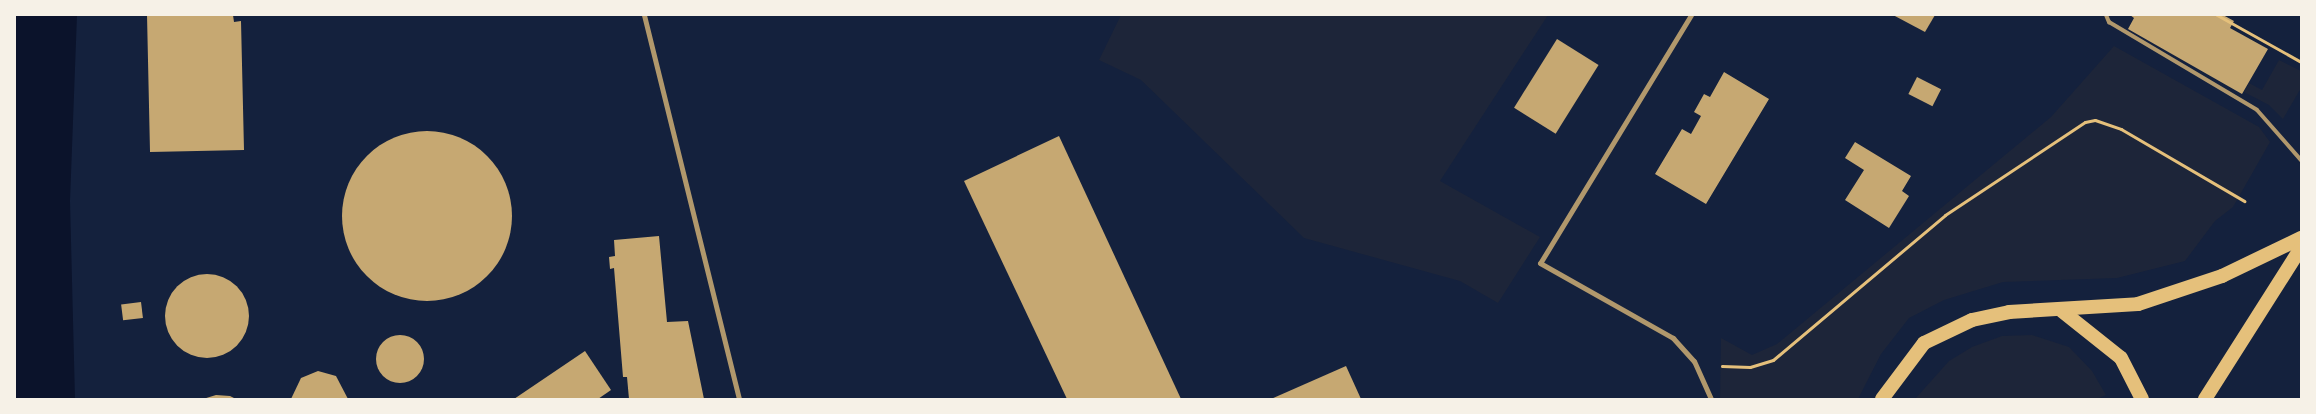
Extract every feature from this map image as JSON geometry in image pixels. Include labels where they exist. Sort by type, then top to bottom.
[{"type":"highway","points":[[1882,399],[1907,361],[1936,335],[1992,314],[2062,311],[2138,304],[2174,294],[2301,238]]},
{"type":"highway","points":[[2205,399],[2301,248]]},
{"type":"highway","points":[[2062,311],[2120,358],[2142,399]]},
{"type":"street","points":[[644,15],[739,399]]},
{"type":"street","points":[[1691,15],[1540,263],[1673,338],[1694,361],[1711,399]]},
{"type":"lane","points":[[2106,15],[2109,22],[2257,110],[2301,160]]},
{"type":"path","points":[[2217,15],[2301,62]]},
{"type":"path","points":[[1722,366],[1750,368],[1773,360],[1944,215],[2085,122],[2095,120],[2121,129],[2244,201]]},
{"type":"shaded area","points":[[15,15],[77,15],[70,201],[75,399],[15,399]]},
{"type":"shaded area","points":[[1121,15],[1548,15],[1440,181],[1540,237],[1498,303],[1460,281],[1304,238],[1141,80],[1099,60]]},
{"type":"shaded area","points":[[2114,46],[2259,127],[2270,142],[2233,207],[2215,221],[2185,261],[2117,278],[2003,282],[1944,300],[1909,318],[1881,354],[1858,399],[1720,399],[1721,338],[1752,355],[1777,344],[2051,117]]},
{"type":"shaded area","points":[[2279,60],[2301,71],[2301,88],[2283,119],[2269,105],[2244,92],[2249,83],[2262,90]]},
{"type":"shaded area","points":[[2032,335],[2069,347],[2092,371],[2106,395],[2097,399],[1915,399],[1949,361],[1972,347],[2002,336]]},
{"type":"building","points":[[147,15],[233,15],[234,22],[241,21],[244,150],[150,152]]},
{"type":"building","points":[[1893,15],[1935,15],[1925,32]]},
{"type":"building","points":[[2130,15],[2223,15],[2234,21],[2230,28],[2268,49],[2242,94],[2128,29],[2134,18]]},
{"type":"building","points":[[1557,39],[1599,65],[1556,134],[1514,108]]},
{"type":"building","points":[[1724,72],[1769,99],[1706,204],[1655,174],[1682,129],[1691,134],[1701,116],[1694,112],[1704,94],[1710,97]]},
{"type":"building","points":[[1917,77],[1941,89],[1932,106],[1908,94]]},
{"type":"building","points":[[427,131],[452,135],[467,141],[487,156],[502,176],[508,191],[512,216],[508,241],[502,256],[487,276],[467,291],[452,297],[427,301],[402,297],[387,291],[367,276],[352,256],[346,241],[342,216],[346,191],[352,176],[367,156],[387,141],[402,135]]},
{"type":"building","points":[[1059,136],[1181,399],[1067,399],[964,181]]},
{"type":"building","points":[[1855,142],[1911,176],[1902,191],[1909,196],[1889,228],[1845,200],[1864,170],[1845,158]]},
{"type":"building","points":[[659,236],[667,322],[688,321],[704,399],[629,399],[627,377],[623,377],[614,268],[610,269],[609,257],[615,256],[614,240]]},
{"type":"building","points":[[207,274],[223,277],[237,286],[246,300],[249,316],[246,332],[237,346],[223,355],[207,358],[191,355],[177,346],[168,332],[165,316],[168,300],[177,286],[191,277]]},
{"type":"building","points":[[141,302],[143,318],[123,320],[121,304]]},
{"type":"building","points":[[400,335],[409,337],[417,342],[422,350],[424,359],[422,368],[417,376],[409,381],[400,383],[391,381],[383,376],[378,368],[376,359],[378,350],[383,342],[391,337]]},
{"type":"building","points":[[585,351],[611,390],[598,399],[514,399]]},
{"type":"building","points":[[1346,366],[1361,399],[1271,399]]},
{"type":"building","points":[[318,371],[336,376],[348,399],[291,399],[301,378]]},
{"type":"building","points":[[216,395],[230,396],[236,399],[203,399]]}]
